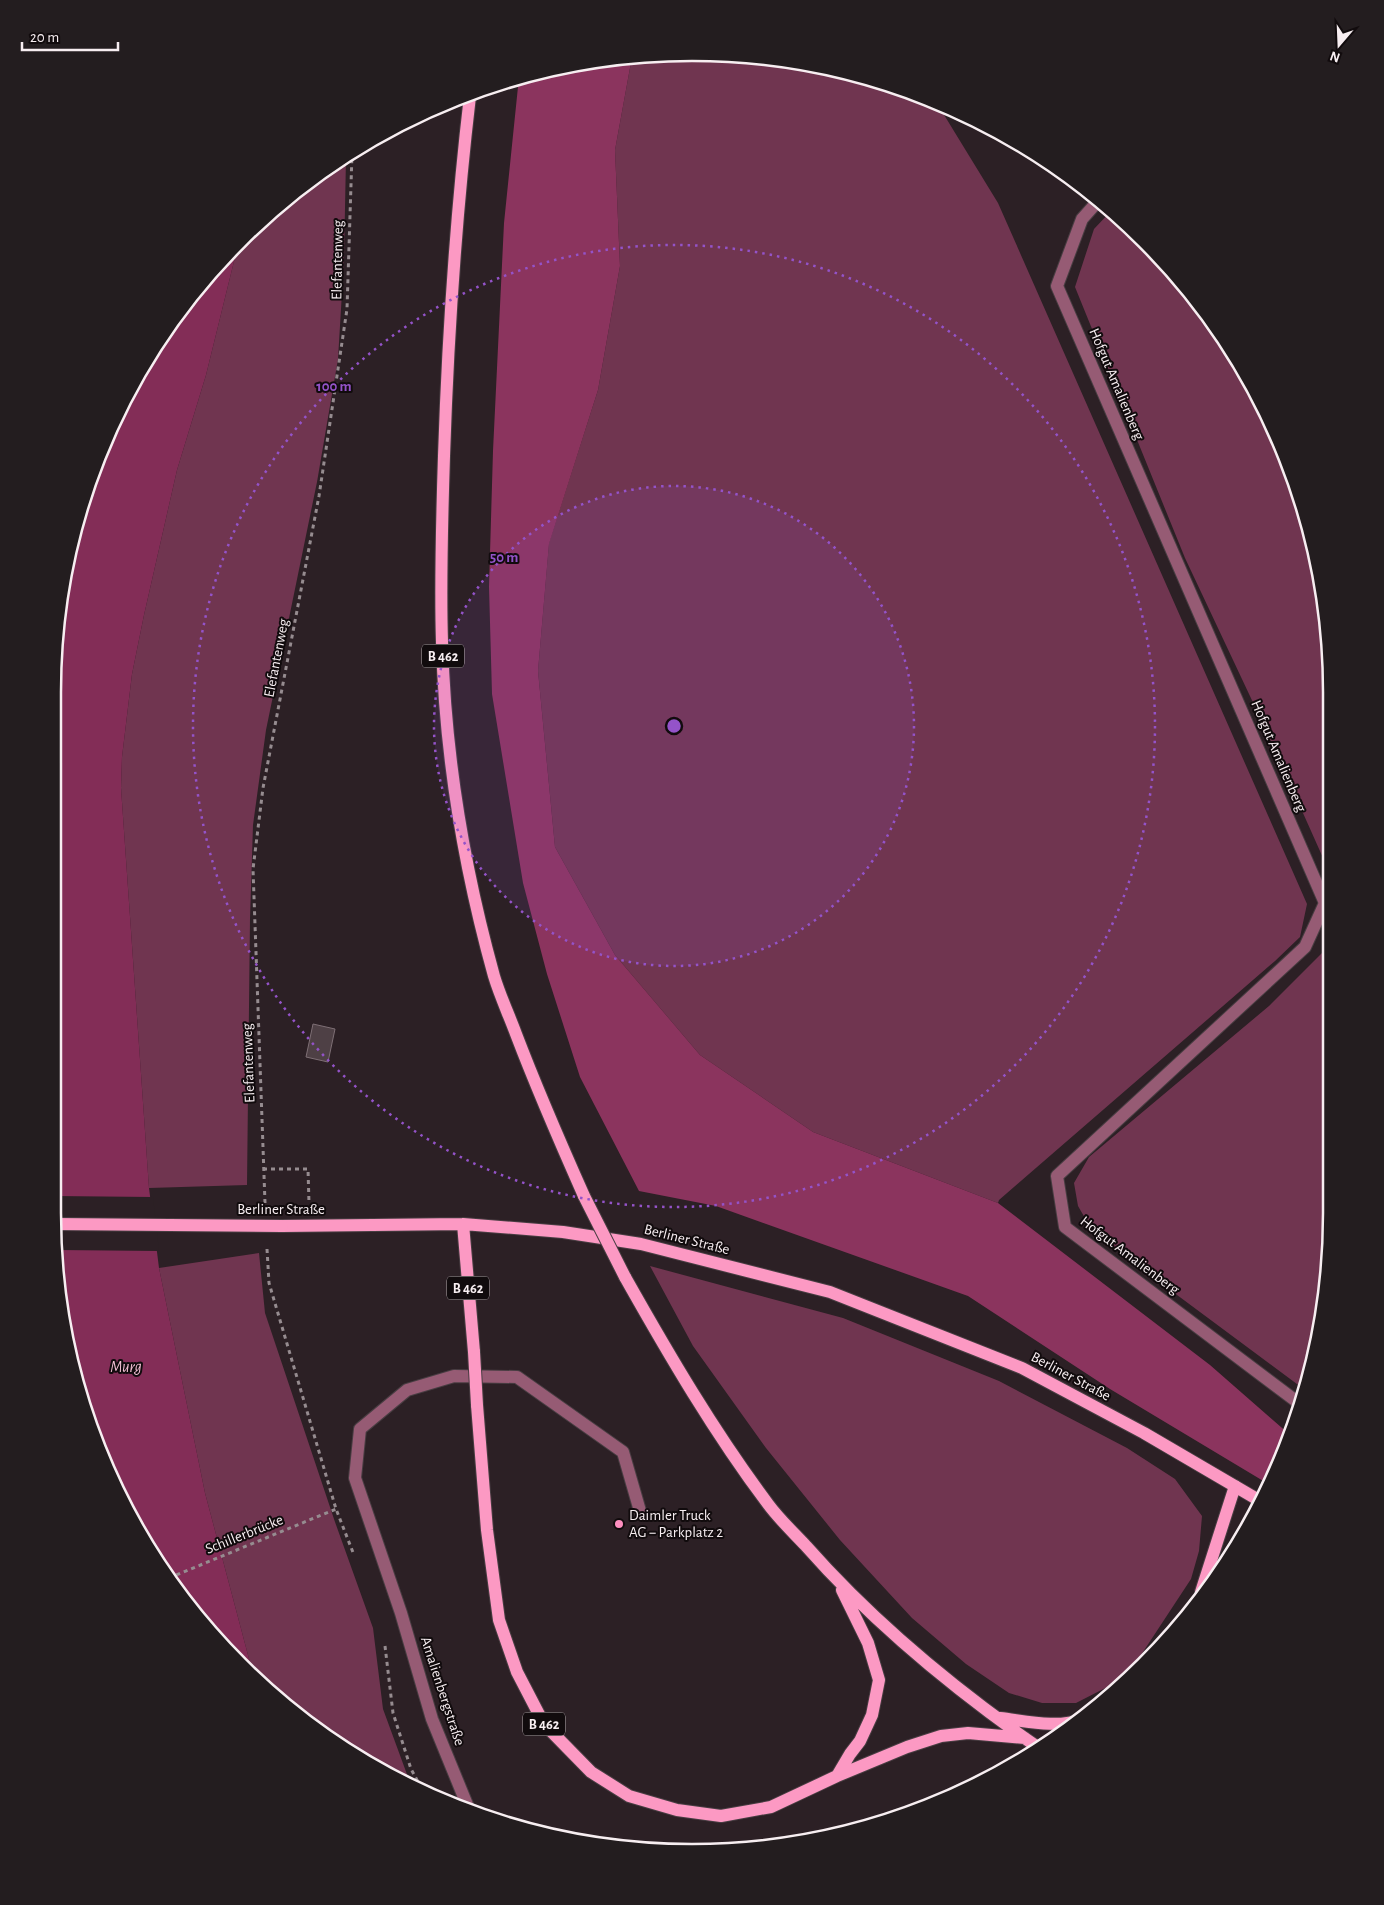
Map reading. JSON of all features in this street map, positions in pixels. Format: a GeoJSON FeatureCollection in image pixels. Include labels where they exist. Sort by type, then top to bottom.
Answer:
{"type":"FeatureCollection","features":[{"type":"Feature","properties":{"kind":"main road","name":"B 462"},"geometry":{"type":"LineString","coordinates":[[469,102],[459,190],[446,382],[441,566],[442,644],[447,721],[457,804],[470,875],[495,979],[536,1085],[584,1196],[625,1277],[704,1411],[769,1505],[838,1583],[892,1632],[945,1677],[1032,1743]]}},
{"type":"Feature","properties":{"kind":"main road","name":"Berliner Straße"},"geometry":{"type":"LineString","coordinates":[[62,1224],[282,1226],[463,1224],[562,1232],[641,1244],[830,1292],[1022,1368],[1144,1433],[1255,1498]]}},
{"type":"Feature","properties":{"kind":"main road","name":"B 462"},"geometry":{"type":"LineString","coordinates":[[463,1224],[487,1530],[499,1620],[517,1672],[544,1724],[591,1772],[629,1796],[677,1810],[721,1816],[771,1807],[792,1799],[837,1776],[907,1747],[941,1736],[968,1733],[1025,1738]]}},
{"type":"Feature","properties":{"kind":"main road"},"geometry":{"type":"LineString","coordinates":[[1206,1578],[1235,1486]]}},
{"type":"Feature","properties":{"kind":"main road","name":"B 462"},"geometry":{"type":"LineString","coordinates":[[837,1776],[860,1741],[872,1715],[878,1680],[868,1643],[838,1583]]}},
{"type":"Feature","properties":{"kind":"main road"},"geometry":{"type":"LineString","coordinates":[[997,1718],[1048,1724],[1063,1722]]}},
{"type":"Feature","properties":{"kind":"street","name":"Hofgut Amalienberg"},"geometry":{"type":"LineString","coordinates":[[1093,206],[1082,219],[1057,286],[1323,898]]}},
{"type":"Feature","properties":{"kind":"street","name":"Hofgut Amalienberg"},"geometry":{"type":"LineString","coordinates":[[1294,1399],[1065,1227],[1057,1176],[1305,947],[1323,907]]}},
{"type":"Feature","properties":{"kind":"street","name":"Amalienbergstraße"},"geometry":{"type":"LineString","coordinates":[[466,1801],[432,1720],[401,1613],[355,1478],[360,1429],[407,1390],[454,1376],[517,1377],[623,1452],[640,1511]]}},
{"type":"Feature","properties":{"kind":"path","name":"Elefantenweg"},"geometry":{"type":"LineString","coordinates":[[309,1225],[308,1169],[263,1169],[253,869],[262,788],[319,496],[347,309],[352,162]]}},
{"type":"Feature","properties":{"kind":"path","name":"Schillerbrücke"},"geometry":{"type":"LineString","coordinates":[[176,1575],[336,1509],[269,1283]]}},
{"type":"Feature","properties":{"kind":"path"},"geometry":{"type":"LineString","coordinates":[[384,1639],[393,1713],[411,1769],[418,1781]]}},
{"type":"Feature","properties":{"kind":"shaded area"},"geometry":{"type":"Polygon","coordinates":[[[692,61],[774,67],[815,73],[895,95],[943,114],[998,203],[1307,904],[1300,937],[1275,961],[999,1200],[998,1203],[813,1132],[700,1055],[615,955],[555,847],[538,671],[549,543],[598,390],[620,266],[615,150],[631,65],[692,61]]]}},
{"type":"Feature","properties":{"kind":"shaded area"},"geometry":{"type":"Polygon","coordinates":[[[631,65],[615,150],[620,266],[598,390],[549,544],[538,671],[555,847],[615,955],[700,1055],[813,1132],[998,1203],[1210,1365],[1284,1430],[1263,1481],[1110,1389],[968,1296],[716,1206],[639,1191],[580,1077],[547,974],[523,883],[492,694],[489,587],[493,451],[504,223],[518,86],[569,73],[631,65]]]}},
{"type":"Feature","properties":{"kind":"shaded area"},"geometry":{"type":"Polygon","coordinates":[[[346,166],[344,259],[338,359],[317,482],[266,730],[253,825],[247,1185],[149,1188],[121,788],[122,757],[132,674],[144,615],[177,470],[206,375],[235,258],[276,218],[308,192],[346,166]]]}},
{"type":"Feature","properties":{"kind":"shaded area"},"geometry":{"type":"Polygon","coordinates":[[[1106,216],[1138,246],[1192,308],[1238,377],[1258,413],[1289,489],[1311,569],[1321,651],[1323,692],[1323,858],[1265,728],[1185,558],[1075,287],[1094,229],[1106,216]]]}},
{"type":"Feature","properties":{"kind":"shaded area"},"geometry":{"type":"Polygon","coordinates":[[[1323,952],[1323,1213],[1321,1254],[1311,1336],[1298,1385],[1103,1240],[1089,1225],[1078,1206],[1074,1183],[1089,1157],[1269,1006],[1323,952]]]}},
{"type":"Feature","properties":{"kind":"shaded area"},"geometry":{"type":"Polygon","coordinates":[[[259,1253],[265,1313],[335,1522],[373,1628],[383,1709],[408,1776],[342,1737],[308,1713],[250,1663],[205,1493],[159,1268],[259,1253]]]}},
{"type":"Feature","properties":{"kind":"shaded area"},"geometry":{"type":"Polygon","coordinates":[[[650,1266],[843,1318],[999,1381],[1127,1448],[1175,1479],[1202,1516],[1199,1551],[1191,1579],[1141,1655],[1109,1686],[1076,1703],[1042,1703],[1009,1693],[966,1664],[912,1618],[840,1540],[766,1448],[693,1346],[650,1266]]]}},
{"type":"Feature","properties":{"kind":"water","name":"Murg"},"geometry":{"type":"Polygon","coordinates":[[[235,258],[206,375],[177,470],[144,615],[132,674],[122,757],[121,788],[149,1188],[159,1268],[205,1493],[250,1663],[218,1629],[168,1563],[126,1492],[109,1454],[95,1416],[73,1336],[63,1254],[61,1213],[61,692],[67,610],[73,569],[95,489],[126,413],[168,342],[192,308],[235,258]]]}},
{"type":"Feature","properties":{"kind":"pier"},"geometry":{"type":"Polygon","coordinates":[[[61,1196],[153,1197],[159,1251],[63,1250],[61,1196]]]}},
{"type":"Feature","properties":{"kind":"building"},"geometry":{"type":"Polygon","coordinates":[[[313,1024],[335,1029],[328,1062],[306,1057],[313,1024]]]}},
{"type":"Feature","properties":{"kind":"place","name":"Daimler Truck AG − Parkplatz 2"},"geometry":{"type":"Point","coordinates":[619,1524]}}]}
